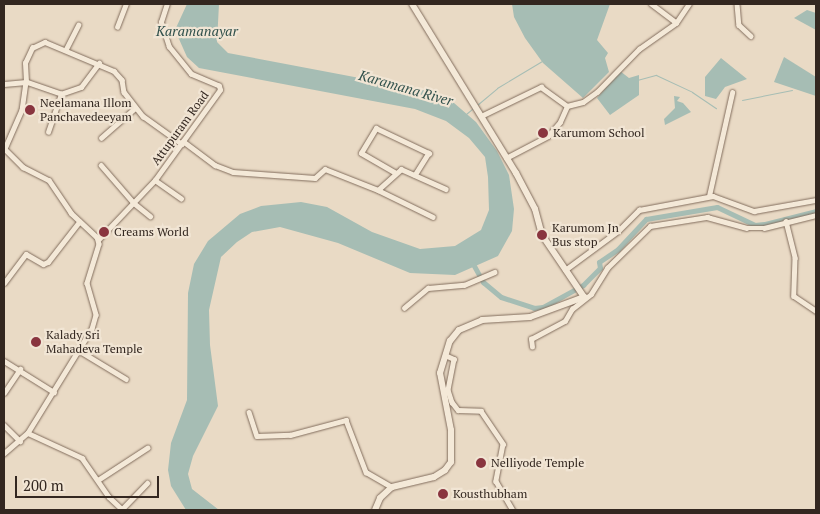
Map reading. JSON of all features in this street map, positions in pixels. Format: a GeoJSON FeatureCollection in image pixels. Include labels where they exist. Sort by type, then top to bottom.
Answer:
{"type":"FeatureCollection","features":[{"type":"Feature","properties":{"kind":"main road"},"geometry":{"type":"LineString","coordinates":[[375,510],[380,498],[392,487],[434,477],[445,470],[450,462],[451,430],[440,387],[444,355],[450,341],[464,327],[482,320],[530,317],[584,297],[542,235],[535,209],[481,116],[412,4]]}},
{"type":"Feature","properties":{"kind":"street"},"geometry":{"type":"LineString","coordinates":[[117,27],[126,4]]}},
{"type":"Feature","properties":{"kind":"street","name":"Attupuram Road"},"geometry":{"type":"LineString","coordinates":[[98,240],[155,180],[220,90],[219,86],[191,74],[169,47],[161,22],[167,4]]}},
{"type":"Feature","properties":{"kind":"street"},"geometry":{"type":"LineString","coordinates":[[651,4],[676,23]]}},
{"type":"Feature","properties":{"kind":"street"},"geometry":{"type":"LineString","coordinates":[[567,106],[583,102],[597,92],[623,63],[676,23],[689,4]]}},
{"type":"Feature","properties":{"kind":"street"},"geometry":{"type":"LineString","coordinates":[[737,4],[739,25],[751,36]]}},
{"type":"Feature","properties":{"kind":"street"},"geometry":{"type":"LineString","coordinates":[[66,49],[78,25]]}},
{"type":"Feature","properties":{"kind":"street"},"geometry":{"type":"LineString","coordinates":[[4,454],[28,433],[92,329],[96,315],[87,283],[98,240],[79,222],[49,180],[23,166],[4,149],[22,110],[26,82],[25,63],[32,48],[45,42],[99,62],[120,75],[124,92],[135,108],[215,165],[233,172],[315,178],[325,169],[378,190],[433,217]]}},
{"type":"Feature","properties":{"kind":"street"},"geometry":{"type":"LineString","coordinates":[[4,84],[26,82],[61,94],[81,87],[99,62]]}},
{"type":"Feature","properties":{"kind":"street"},"geometry":{"type":"LineString","coordinates":[[481,116],[541,87],[567,106]]}},
{"type":"Feature","properties":{"kind":"street"},"geometry":{"type":"LineString","coordinates":[[709,196],[732,93]]}},
{"type":"Feature","properties":{"kind":"street"},"geometry":{"type":"LineString","coordinates":[[48,132],[61,94]]}},
{"type":"Feature","properties":{"kind":"street"},"geometry":{"type":"LineString","coordinates":[[506,158],[548,136],[560,122],[567,106]]}},
{"type":"Feature","properties":{"kind":"street"},"geometry":{"type":"LineString","coordinates":[[101,138],[135,108]]}},
{"type":"Feature","properties":{"kind":"street"},"geometry":{"type":"LineString","coordinates":[[395,173],[361,153],[376,128],[430,151],[414,175]]}},
{"type":"Feature","properties":{"kind":"street"},"geometry":{"type":"LineString","coordinates":[[101,165],[134,203],[150,216]]}},
{"type":"Feature","properties":{"kind":"street"},"geometry":{"type":"LineString","coordinates":[[378,190],[401,169],[446,189]]}},
{"type":"Feature","properties":{"kind":"street"},"geometry":{"type":"LineString","coordinates":[[155,180],[181,198]]}},
{"type":"Feature","properties":{"kind":"street"},"geometry":{"type":"LineString","coordinates":[[565,270],[618,231],[639,210],[709,196],[754,211],[816,200]]}},
{"type":"Feature","properties":{"kind":"street"},"geometry":{"type":"LineString","coordinates":[[532,347],[531,340],[557,327],[584,297],[591,294],[607,268],[650,226],[707,216],[748,228],[764,228],[816,215]]}},
{"type":"Feature","properties":{"kind":"street"},"geometry":{"type":"LineString","coordinates":[[786,221],[795,258],[794,296],[816,311]]}},
{"type":"Feature","properties":{"kind":"street"},"geometry":{"type":"LineString","coordinates":[[4,283],[26,254],[42,263],[48,262],[79,222]]}},
{"type":"Feature","properties":{"kind":"street"},"geometry":{"type":"LineString","coordinates":[[404,308],[428,288],[471,283],[494,272]]}},
{"type":"Feature","properties":{"kind":"street"},"geometry":{"type":"LineString","coordinates":[[78,350],[126,379]]}},
{"type":"Feature","properties":{"kind":"street"},"geometry":{"type":"LineString","coordinates":[[444,355],[454,360],[448,390],[452,402],[458,410],[481,411],[504,444],[496,481],[513,510]]}},
{"type":"Feature","properties":{"kind":"street"},"geometry":{"type":"LineString","coordinates":[[4,360],[54,392]]}},
{"type":"Feature","properties":{"kind":"street"},"geometry":{"type":"LineString","coordinates":[[4,393],[20,369]]}},
{"type":"Feature","properties":{"kind":"street"},"geometry":{"type":"LineString","coordinates":[[249,412],[257,436],[290,435],[346,420],[366,472],[392,487]]}},
{"type":"Feature","properties":{"kind":"street"},"geometry":{"type":"LineString","coordinates":[[4,425],[20,441]]}},
{"type":"Feature","properties":{"kind":"street"},"geometry":{"type":"LineString","coordinates":[[28,433],[82,458],[109,498],[123,510],[146,483]]}},
{"type":"Feature","properties":{"kind":"street"},"geometry":{"type":"LineString","coordinates":[[98,480],[147,448]]}},
{"type":"Feature","properties":{"kind":"water","name":"Karamanayar"},"geometry":{"type":"Polygon","coordinates":[[[187,4],[219,4],[217,42],[228,53],[423,90],[454,103],[476,122],[497,151],[509,175],[514,209],[512,231],[498,256],[455,275],[410,273],[338,243],[280,227],[252,232],[237,242],[221,257],[209,310],[210,345],[218,406],[193,456],[188,474],[192,489],[219,510],[186,510],[171,486],[168,470],[171,443],[187,400],[188,293],[194,264],[208,241],[240,214],[261,206],[301,202],[327,207],[372,232],[420,249],[455,246],[481,230],[489,210],[488,177],[485,157],[469,138],[446,121],[415,109],[199,68],[187,57],[175,30],[187,4]]]}},
{"type":"Feature","properties":{"kind":"water"},"geometry":{"type":"Polygon","coordinates":[[[512,4],[610,4],[597,40],[608,53],[605,58],[609,72],[583,98],[543,63],[525,38],[514,17],[512,4]]]}},
{"type":"Feature","properties":{"kind":"water"},"geometry":{"type":"Polygon","coordinates":[[[807,10],[816,13],[816,30],[794,18],[807,10]]]}},
{"type":"Feature","properties":{"kind":"water"},"geometry":{"type":"Polygon","coordinates":[[[784,57],[816,77],[816,96],[774,82],[784,57]]]}},
{"type":"Feature","properties":{"kind":"water"},"geometry":{"type":"Polygon","coordinates":[[[721,58],[747,79],[725,87],[716,99],[705,96],[705,77],[721,58]]]}},
{"type":"Feature","properties":{"kind":"water"},"geometry":{"type":"Polygon","coordinates":[[[620,71],[629,78],[639,75],[639,95],[610,115],[597,98],[620,71]]]}},
{"type":"Feature","properties":{"kind":"water"},"geometry":{"type":"Polygon","coordinates":[[[674,96],[680,97],[677,101],[683,103],[691,112],[665,125],[664,119],[675,108],[674,96]]]}},
{"type":"Feature","properties":{"kind":"waterway"},"geometry":{"type":"LineString","coordinates":[[477,105],[497,88],[542,61]]}},
{"type":"Feature","properties":{"kind":"waterway"},"geometry":{"type":"LineString","coordinates":[[637,80],[656,75],[692,92],[716,108]]}},
{"type":"Feature","properties":{"kind":"waterway"},"geometry":{"type":"LineString","coordinates":[[742,100],[792,90]]}},
{"type":"Feature","properties":{"kind":"waterway"},"geometry":{"type":"LineString","coordinates":[[466,114],[472,109]]}},
{"type":"Feature","properties":{"kind":"waterway"},"geometry":{"type":"LineString","coordinates":[[473,264],[483,282],[501,297],[534,308],[543,307],[583,285],[600,268],[599,262],[618,249],[646,219],[717,207],[755,225],[816,211]]}},
{"type":"Feature","properties":{"kind":"place","name":"Neelamana Illom Panchavedeeyam"},"geometry":{"type":"Point","coordinates":[30,110]}},
{"type":"Feature","properties":{"kind":"place","name":"Karumom School"},"geometry":{"type":"Point","coordinates":[543,133]}},
{"type":"Feature","properties":{"kind":"place","name":"Creams World"},"geometry":{"type":"Point","coordinates":[104,232]}},
{"type":"Feature","properties":{"kind":"place","name":"Karumom Jn Bus stop"},"geometry":{"type":"Point","coordinates":[542,235]}},
{"type":"Feature","properties":{"kind":"place","name":"Kalady Sri Mahadeva Temple"},"geometry":{"type":"Point","coordinates":[36,342]}},
{"type":"Feature","properties":{"kind":"place","name":"Nelliyode Temple"},"geometry":{"type":"Point","coordinates":[481,463]}},
{"type":"Feature","properties":{"kind":"place","name":"Kousthubham"},"geometry":{"type":"Point","coordinates":[443,494]}},
{"type":"Feature","properties":{"kind":"water label","name":"Karamana River"},"geometry":{"type":"Point","coordinates":[406,88]}}]}
